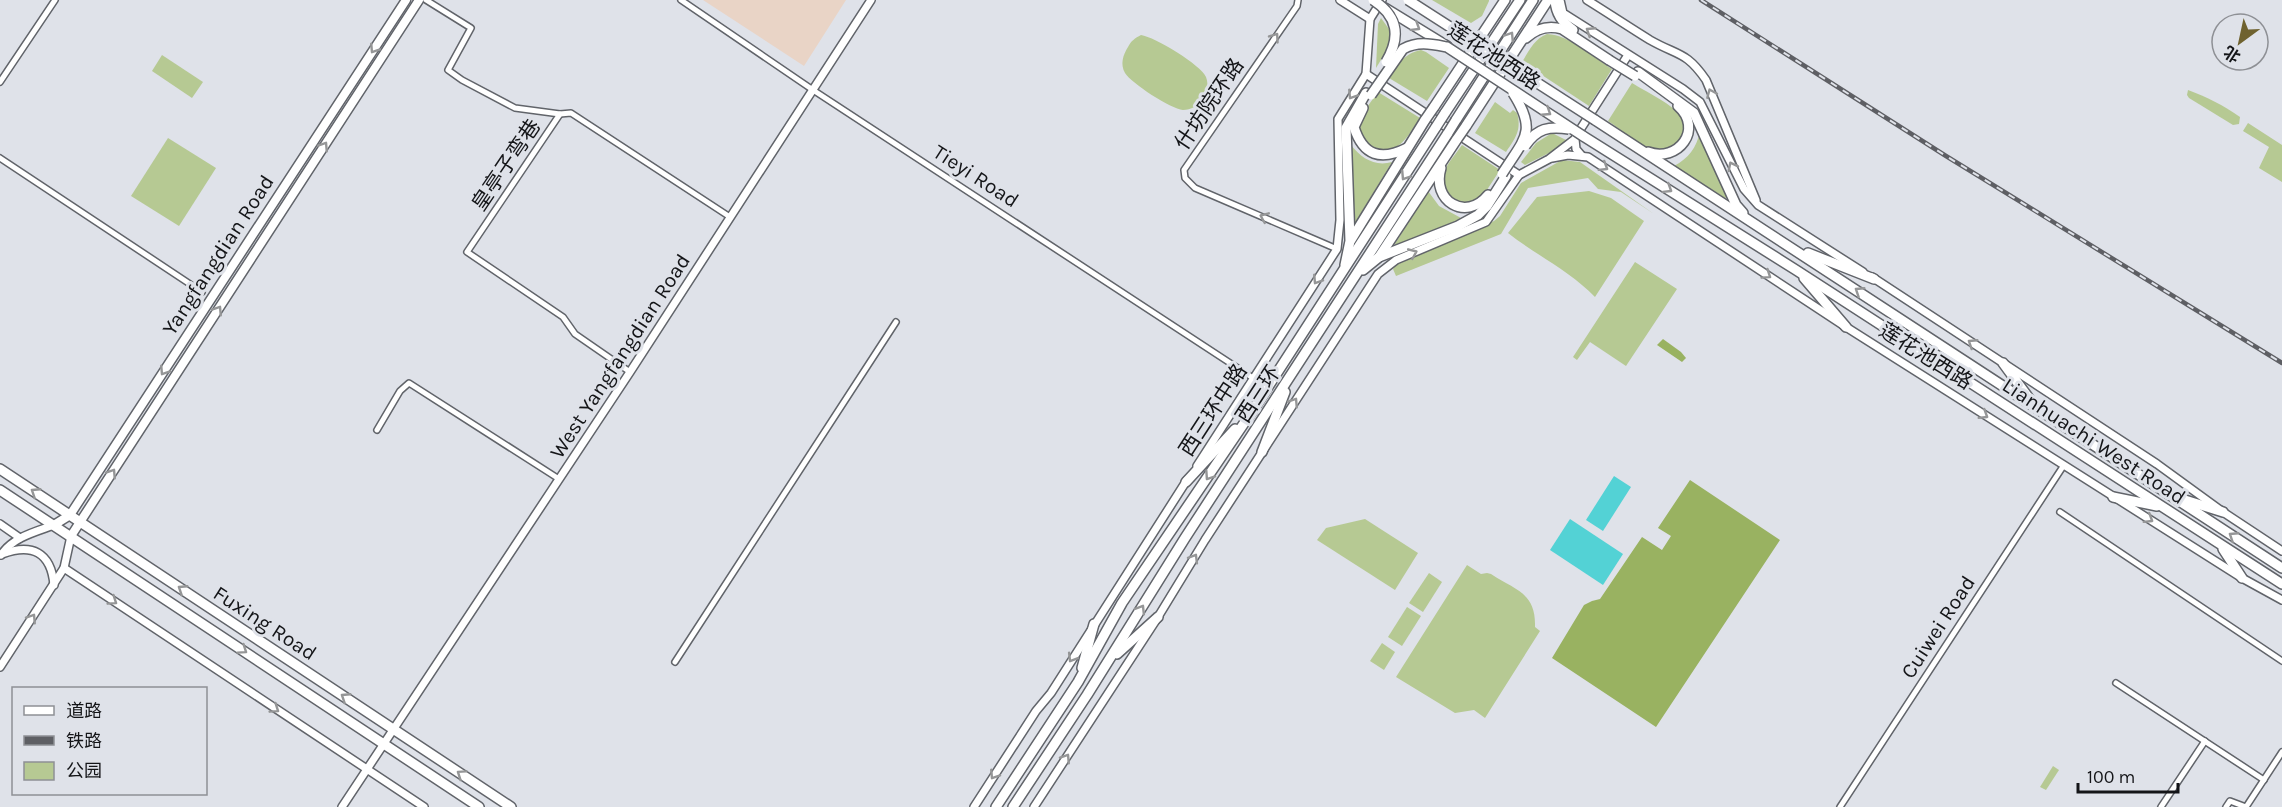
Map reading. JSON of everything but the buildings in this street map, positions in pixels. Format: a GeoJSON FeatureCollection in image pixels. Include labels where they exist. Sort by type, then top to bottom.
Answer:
{"type":"FeatureCollection","features":[{"type":"Feature","properties":{"kind":"highway","name":"莲花池西路"},"geometry":{"type":"LineString","coordinates":[[1374,0],[1447,46],[1577,134]]}},
{"type":"Feature","properties":{"kind":"highway","name":"Lianhuachi West Road"},"geometry":{"type":"LineString","coordinates":[[1408,0],[1792,247],[2282,568]]}},
{"type":"Feature","properties":{"kind":"highway"},"geometry":{"type":"LineString","coordinates":[[1493,18],[1495,0]]}},
{"type":"Feature","properties":{"kind":"highway"},"geometry":{"type":"LineString","coordinates":[[1350,242],[1425,120],[1505,0]]}},
{"type":"Feature","properties":{"kind":"highway"},"geometry":{"type":"LineString","coordinates":[[1186,482],[1253,410],[1520,0]]}},
{"type":"Feature","properties":{"kind":"highway","name":"西三环"},"geometry":{"type":"LineString","coordinates":[[1013,807],[1088,695],[1185,538],[1533,0]]}},
{"type":"Feature","properties":{"kind":"highway"},"geometry":{"type":"LineString","coordinates":[[1379,257],[1548,0]]}},
{"type":"Feature","properties":{"kind":"highway"},"geometry":{"type":"LineString","coordinates":[[1555,0],[1556,9],[1564,23],[1611,58]]}},
{"type":"Feature","properties":{"kind":"highway"},"geometry":{"type":"LineString","coordinates":[[1383,4],[1395,26],[1394,46],[1368,94],[1354,127],[1358,140],[1368,150],[1382,156],[1395,154],[1409,147]]}},
{"type":"Feature","properties":{"kind":"highway"},"geometry":{"type":"LineString","coordinates":[[1518,45],[1541,28],[1562,29],[1637,74],[1694,113],[1736,205],[1750,221]]}},
{"type":"Feature","properties":{"kind":"highway"},"geometry":{"type":"LineString","coordinates":[[1344,270],[1350,242],[1346,128],[1402,49],[1411,44],[1421,43],[1447,46]]}},
{"type":"Feature","properties":{"kind":"highway"},"geometry":{"type":"LineString","coordinates":[[1637,74],[1675,103],[1686,114],[1688,123],[1688,135],[1685,142],[1672,152],[1657,155],[1637,148]]}},
{"type":"Feature","properties":{"kind":"highway"},"geometry":{"type":"LineString","coordinates":[[1356,275],[1379,257],[1458,225],[1478,215],[1487,206],[1524,139],[1527,129],[1525,112],[1510,88]]}},
{"type":"Feature","properties":{"kind":"highway"},"geometry":{"type":"LineString","coordinates":[[1445,157],[1439,177],[1440,191],[1450,202],[1461,207],[1473,207],[1482,202],[1533,135],[1544,128],[1577,134]]}},
{"type":"Feature","properties":{"kind":"highway","name":"Lianhuachi West Road"},"geometry":{"type":"LineString","coordinates":[[1577,134],[1796,270],[2282,585]]}},
{"type":"Feature","properties":{"kind":"highway"},"geometry":{"type":"LineString","coordinates":[[1792,247],[1874,279]]}},
{"type":"Feature","properties":{"kind":"highway"},"geometry":{"type":"LineString","coordinates":[[1796,270],[1846,327]]}},
{"type":"Feature","properties":{"kind":"highway"},"geometry":{"type":"LineString","coordinates":[[2003,363],[2036,407]]}},
{"type":"Feature","properties":{"kind":"highway"},"geometry":{"type":"LineString","coordinates":[[1262,452],[1292,375]]}},
{"type":"Feature","properties":{"kind":"highway","name":"西三环"},"geometry":{"type":"LineString","coordinates":[[1077,684],[1122,603],[1253,410]]}},
{"type":"Feature","properties":{"kind":"highway","name":"Fuxing Road"},"geometry":{"type":"LineString","coordinates":[[0,469],[511,807]]}},
{"type":"Feature","properties":{"kind":"highway","name":"Fuxing Road"},"geometry":{"type":"LineString","coordinates":[[0,490],[478,807]]}},
{"type":"Feature","properties":{"kind":"highway"},"geometry":{"type":"LineString","coordinates":[[2173,496],[2223,512]]}},
{"type":"Feature","properties":{"kind":"highway"},"geometry":{"type":"LineString","coordinates":[[2113,497],[2164,508]]}},
{"type":"Feature","properties":{"kind":"highway"},"geometry":{"type":"LineString","coordinates":[[2220,544],[2242,578]]}},
{"type":"Feature","properties":{"kind":"highway"},"geometry":{"type":"LineString","coordinates":[[1109,661],[1158,617]]}},
{"type":"Feature","properties":{"kind":"highway"},"geometry":{"type":"LineString","coordinates":[[996,807],[1077,684],[1094,624]]}},
{"type":"Feature","properties":{"kind":"main road","name":"Yangfangdian Road"},"geometry":{"type":"LineString","coordinates":[[54,525],[70,515],[406,0]]}},
{"type":"Feature","properties":{"kind":"main road","name":"Yangfangdian Road"},"geometry":{"type":"LineString","coordinates":[[71,536],[419,0]]}},
{"type":"Feature","properties":{"kind":"street"},"geometry":{"type":"LineString","coordinates":[[0,82],[55,0]]}},
{"type":"Feature","properties":{"kind":"street","name":"皇亭子弯巷"},"geometry":{"type":"LineString","coordinates":[[426,0],[471,28],[448,70],[515,108],[560,114],[467,252],[563,316],[575,334],[630,372]]}},
{"type":"Feature","properties":{"kind":"street","name":"Tieyi Road"},"geometry":{"type":"LineString","coordinates":[[681,0],[813,90],[1253,378]]}},
{"type":"Feature","properties":{"kind":"street","name":"West Yangfangdian Road"},"geometry":{"type":"LineString","coordinates":[[342,807],[630,372],[871,0]]}},
{"type":"Feature","properties":{"kind":"street","name":"什坊院环路"},"geometry":{"type":"LineString","coordinates":[[1298,0],[1297,6],[1184,170],[1185,178],[1195,188],[1337,249]]}},
{"type":"Feature","properties":{"kind":"street"},"geometry":{"type":"LineString","coordinates":[[1340,0],[1370,20]]}},
{"type":"Feature","properties":{"kind":"street"},"geometry":{"type":"LineString","coordinates":[[1550,159],[1577,134],[1628,55],[1563,13],[1560,0]]}},
{"type":"Feature","properties":{"kind":"street"},"geometry":{"type":"LineString","coordinates":[[1587,0],[1653,41],[1677,51],[1694,64],[1706,80],[1758,205]]}},
{"type":"Feature","properties":{"kind":"street","name":"西三环中路"},"geometry":{"type":"LineString","coordinates":[[974,807],[1036,711],[1052,693],[1094,624],[1337,249],[1340,220],[1338,119],[1366,74],[1370,20],[1383,4]]}},
{"type":"Feature","properties":{"kind":"street","name":"莲花池西路"},"geometry":{"type":"LineString","coordinates":[[1628,55],[1700,102],[1744,189],[1758,205],[2157,464],[2223,512],[2282,550]]}},
{"type":"Feature","properties":{"kind":"street"},"geometry":{"type":"LineString","coordinates":[[1366,74],[1519,175]]}},
{"type":"Feature","properties":{"kind":"street"},"geometry":{"type":"LineString","coordinates":[[560,114],[571,113],[730,217]]}},
{"type":"Feature","properties":{"kind":"street"},"geometry":{"type":"LineString","coordinates":[[1577,134],[1576,149],[1582,156]]}},
{"type":"Feature","properties":{"kind":"street"},"geometry":{"type":"LineString","coordinates":[[1034,807],[1378,274],[1396,260],[1486,222],[1519,175],[1550,159],[1568,155],[1582,156]]}},
{"type":"Feature","properties":{"kind":"street","name":"莲花池西路"},"geometry":{"type":"LineString","coordinates":[[1582,156],[1588,157],[1622,178],[1846,327],[2113,497],[2242,578],[2282,600]]}},
{"type":"Feature","properties":{"kind":"street"},"geometry":{"type":"LineString","coordinates":[[0,158],[202,292]]}},
{"type":"Feature","properties":{"kind":"street"},"geometry":{"type":"LineString","coordinates":[[675,662],[896,321]]}},
{"type":"Feature","properties":{"kind":"street"},"geometry":{"type":"LineString","coordinates":[[376,430],[400,390],[409,383],[559,479]]}},
{"type":"Feature","properties":{"kind":"street","name":"Cuiwei Road"},"geometry":{"type":"LineString","coordinates":[[1840,807],[2064,465]]}},
{"type":"Feature","properties":{"kind":"street"},"geometry":{"type":"LineString","coordinates":[[2060,512],[2282,662]]}},
{"type":"Feature","properties":{"kind":"street"},"geometry":{"type":"LineString","coordinates":[[0,524],[20,538]]}},
{"type":"Feature","properties":{"kind":"street"},"geometry":{"type":"LineString","coordinates":[[1,555],[10,544],[20,538],[54,525]]}},
{"type":"Feature","properties":{"kind":"street"},"geometry":{"type":"LineString","coordinates":[[0,667],[64,568],[71,536]]}},
{"type":"Feature","properties":{"kind":"street"},"geometry":{"type":"LineString","coordinates":[[1,555],[16,549],[26,548],[36,551],[50,565],[54,585]]}},
{"type":"Feature","properties":{"kind":"street"},"geometry":{"type":"LineString","coordinates":[[64,568],[424,807]]}},
{"type":"Feature","properties":{"kind":"street"},"geometry":{"type":"LineString","coordinates":[[2116,683],[2264,780]]}},
{"type":"Feature","properties":{"kind":"street"},"geometry":{"type":"LineString","coordinates":[[2162,807],[2205,741]]}},
{"type":"Feature","properties":{"kind":"street"},"geometry":{"type":"LineString","coordinates":[[2226,807],[2230,801],[2246,807],[2282,752]]}},
{"type":"Feature","properties":{"kind":"shaded area"},"geometry":{"type":"Polygon","coordinates":[[[703,0],[846,0],[804,66],[703,0]]]}},
{"type":"Feature","properties":{"kind":"green space"},"geometry":{"type":"Polygon","coordinates":[[[1432,0],[1489,1],[1482,16],[1471,23],[1432,0]]]}},
{"type":"Feature","properties":{"kind":"green space"},"geometry":{"type":"Polygon","coordinates":[[[1381,18],[1393,40],[1376,68],[1378,24],[1381,18]]]}},
{"type":"Feature","properties":{"kind":"green space"},"geometry":{"type":"Polygon","coordinates":[[[1547,34],[1573,42],[1612,69],[1589,106],[1522,62],[1535,42],[1547,34]]]}},
{"type":"Feature","properties":{"kind":"green space"},"geometry":{"type":"Polygon","coordinates":[[[1141,35],[1177,52],[1196,66],[1206,77],[1207,89],[1204,97],[1196,106],[1183,110],[1177,109],[1143,89],[1125,73],[1122,63],[1125,53],[1132,41],[1141,35]]]}},
{"type":"Feature","properties":{"kind":"green space"},"geometry":{"type":"Polygon","coordinates":[[[1421,50],[1449,68],[1427,101],[1389,78],[1406,57],[1421,50]]]}},
{"type":"Feature","properties":{"kind":"green space"},"geometry":{"type":"Polygon","coordinates":[[[162,55],[203,82],[192,98],[152,71],[162,55]]]}},
{"type":"Feature","properties":{"kind":"green space"},"geometry":{"type":"Polygon","coordinates":[[[1632,83],[1664,101],[1679,114],[1683,122],[1682,136],[1673,147],[1666,151],[1659,152],[1646,148],[1608,121],[1632,83]]]}},
{"type":"Feature","properties":{"kind":"green space"},"geometry":{"type":"Polygon","coordinates":[[[2188,90],[2202,95],[2240,117],[2239,124],[2233,125],[2189,98],[2188,90]]]}},
{"type":"Feature","properties":{"kind":"green space"},"geometry":{"type":"Polygon","coordinates":[[[1378,92],[1420,118],[1405,140],[1393,149],[1378,149],[1368,145],[1360,130],[1361,117],[1378,92]]]}},
{"type":"Feature","properties":{"kind":"green space"},"geometry":{"type":"Polygon","coordinates":[[[1495,102],[1510,113],[1513,110],[1517,113],[1519,124],[1517,134],[1506,152],[1475,133],[1495,102]]]}},
{"type":"Feature","properties":{"kind":"green space"},"geometry":{"type":"Polygon","coordinates":[[[2248,123],[2282,145],[2282,182],[2259,168],[2269,147],[2243,131],[2248,123]]]}},
{"type":"Feature","properties":{"kind":"green space"},"geometry":{"type":"Polygon","coordinates":[[[1700,132],[1728,197],[1725,198],[1674,166],[1691,152],[1700,132]]]}},
{"type":"Feature","properties":{"kind":"green space"},"geometry":{"type":"Polygon","coordinates":[[[1552,133],[1568,141],[1561,147],[1525,165],[1521,162],[1536,143],[1552,133]]]}},
{"type":"Feature","properties":{"kind":"green space"},"geometry":{"type":"Polygon","coordinates":[[[168,138],[216,168],[179,226],[131,196],[168,138]]]}},
{"type":"Feature","properties":{"kind":"green space"},"geometry":{"type":"Polygon","coordinates":[[[1351,145],[1369,160],[1380,163],[1392,162],[1355,223],[1351,145]]]}},
{"type":"Feature","properties":{"kind":"green space"},"geometry":{"type":"Polygon","coordinates":[[[1462,145],[1500,170],[1481,199],[1472,203],[1450,197],[1446,194],[1444,185],[1446,167],[1462,145]]]}},
{"type":"Feature","properties":{"kind":"green space"},"geometry":{"type":"Polygon","coordinates":[[[1562,160],[1580,162],[1654,214],[1621,192],[1598,189],[1588,178],[1528,188],[1501,234],[1396,276],[1393,269],[1396,265],[1494,221],[1500,216],[1521,183],[1562,160]]]}},
{"type":"Feature","properties":{"kind":"green space"},"geometry":{"type":"Polygon","coordinates":[[[1428,191],[1439,206],[1461,218],[1460,220],[1393,247],[1428,191]]]}},
{"type":"Feature","properties":{"kind":"green space"},"geometry":{"type":"Polygon","coordinates":[[[1589,191],[1611,198],[1644,221],[1595,297],[1575,279],[1508,233],[1537,197],[1589,191]]]}},
{"type":"Feature","properties":{"kind":"green space"},"geometry":{"type":"Polygon","coordinates":[[[1635,262],[1677,289],[1626,366],[1590,342],[1577,360],[1573,357],[1635,262]]]}},
{"type":"Feature","properties":{"kind":"green space"},"geometry":{"type":"Polygon","coordinates":[[[1663,339],[1686,358],[1682,362],[1657,345],[1663,339]]]}},
{"type":"Feature","properties":{"kind":"green space"},"geometry":{"type":"Polygon","coordinates":[[[1690,480],[1780,540],[1656,727],[1552,658],[1584,605],[1600,599],[1642,537],[1662,550],[1671,536],[1658,528],[1690,480]]]}},
{"type":"Feature","properties":{"kind":"green space"},"geometry":{"type":"Polygon","coordinates":[[[1365,519],[1418,553],[1395,590],[1317,540],[1326,528],[1365,519]]]}},
{"type":"Feature","properties":{"kind":"green space"},"geometry":{"type":"Polygon","coordinates":[[[1467,565],[1481,574],[1491,574],[1523,594],[1532,607],[1535,627],[1540,631],[1485,718],[1474,710],[1455,713],[1396,677],[1467,565]]]}},
{"type":"Feature","properties":{"kind":"green space"},"geometry":{"type":"Polygon","coordinates":[[[1429,573],[1442,582],[1423,612],[1409,603],[1429,573]]]}},
{"type":"Feature","properties":{"kind":"green space"},"geometry":{"type":"Polygon","coordinates":[[[1407,607],[1421,616],[1402,646],[1388,637],[1407,607]]]}},
{"type":"Feature","properties":{"kind":"green space"},"geometry":{"type":"Polygon","coordinates":[[[1382,643],[1395,652],[1384,670],[1370,661],[1382,643]]]}},
{"type":"Feature","properties":{"kind":"green space"},"geometry":{"type":"Polygon","coordinates":[[[2053,766],[2059,770],[2046,790],[2040,787],[2053,766]]]}},
{"type":"Feature","properties":{"kind":"water"},"geometry":{"type":"Polygon","coordinates":[[[1614,476],[1631,487],[1603,531],[1586,520],[1614,476]]]}},
{"type":"Feature","properties":{"kind":"water"},"geometry":{"type":"Polygon","coordinates":[[[1570,519],[1623,554],[1603,585],[1550,550],[1570,519]]]}},
{"type":"Feature","properties":{"kind":"railway"},"geometry":{"type":"LineString","coordinates":[[1701,0],[1946,156],[2282,363]]}}]}
